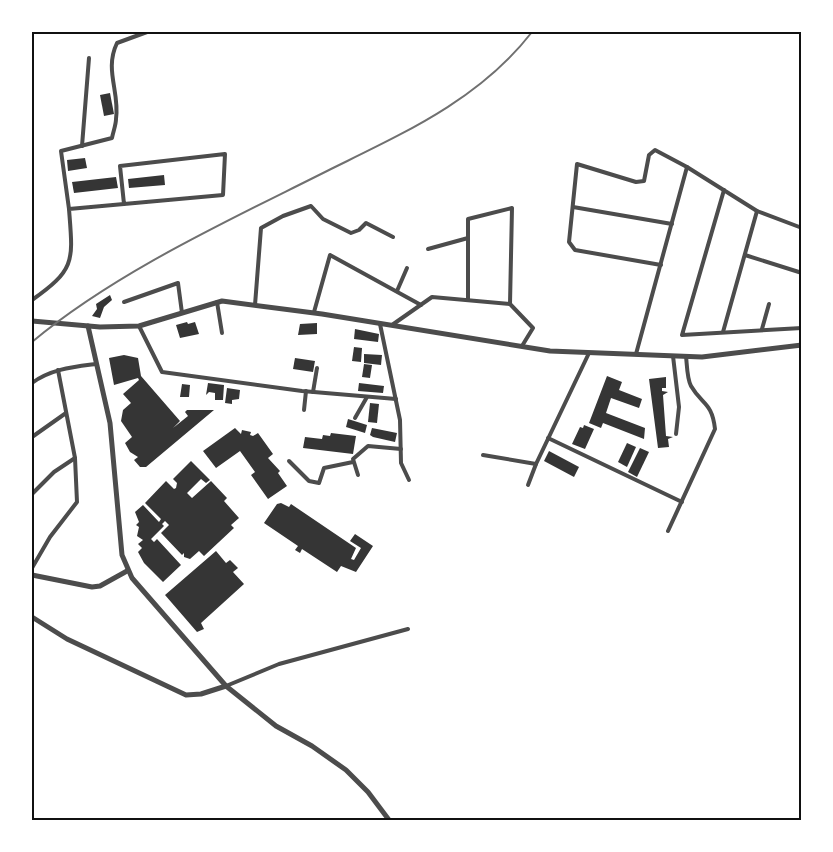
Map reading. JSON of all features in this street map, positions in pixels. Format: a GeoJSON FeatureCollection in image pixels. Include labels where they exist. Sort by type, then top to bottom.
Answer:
{"type":"FeatureCollection","features":[{"type":"Feature","properties":{"kind":"street"},"geometry":{"type":"LineString","coordinates":[[32,300],[56,282],[65,271],[72,254],[61,151],[111,138],[117,118],[110,73],[112,54],[117,43],[147,32]]}},
{"type":"Feature","properties":{"kind":"street"},"geometry":{"type":"LineString","coordinates":[[82,146],[89,58]]}},
{"type":"Feature","properties":{"kind":"street"},"geometry":{"type":"LineString","coordinates":[[661,265],[575,250],[569,242],[577,164],[636,182],[644,181],[649,155],[655,150],[687,167],[757,211],[801,228]]}},
{"type":"Feature","properties":{"kind":"street"},"geometry":{"type":"LineString","coordinates":[[69,209],[124,204],[223,195],[225,154],[120,166],[124,204]]}},
{"type":"Feature","properties":{"kind":"street"},"geometry":{"type":"LineString","coordinates":[[636,354],[687,167]]}},
{"type":"Feature","properties":{"kind":"street"},"geometry":{"type":"LineString","coordinates":[[724,190],[682,335],[801,328]]}},
{"type":"Feature","properties":{"kind":"street"},"geometry":{"type":"LineString","coordinates":[[255,305],[261,228],[283,216],[311,207],[323,219],[351,232],[359,230],[366,223],[393,237]]}},
{"type":"Feature","properties":{"kind":"street"},"geometry":{"type":"LineString","coordinates":[[573,207],[672,224]]}},
{"type":"Feature","properties":{"kind":"street"},"geometry":{"type":"LineString","coordinates":[[468,299],[468,219],[512,208],[510,304]]}},
{"type":"Feature","properties":{"kind":"street"},"geometry":{"type":"LineString","coordinates":[[723,332],[757,211]]}},
{"type":"Feature","properties":{"kind":"street"},"geometry":{"type":"LineString","coordinates":[[428,249],[468,238]]}},
{"type":"Feature","properties":{"kind":"street"},"geometry":{"type":"LineString","coordinates":[[314,312],[330,255],[421,304]]}},
{"type":"Feature","properties":{"kind":"street"},"geometry":{"type":"LineString","coordinates":[[745,255],[801,273]]}},
{"type":"Feature","properties":{"kind":"street"},"geometry":{"type":"LineString","coordinates":[[396,291],[407,268]]}},
{"type":"Feature","properties":{"kind":"street"},"geometry":{"type":"LineString","coordinates":[[123,302],[178,283],[182,314]]}},
{"type":"Feature","properties":{"kind":"street"},"geometry":{"type":"LineString","coordinates":[[392,325],[432,297],[510,304],[533,328],[522,347]]}},
{"type":"Feature","properties":{"kind":"street"},"geometry":{"type":"LineString","coordinates":[[217,302],[222,333]]}},
{"type":"Feature","properties":{"kind":"street"},"geometry":{"type":"LineString","coordinates":[[32,321],[88,326],[139,326],[217,302],[314,312],[522,347],[589,352],[702,357],[801,345]]}},
{"type":"Feature","properties":{"kind":"street"},"geometry":{"type":"LineString","coordinates":[[762,329],[769,304]]}},
{"type":"Feature","properties":{"kind":"street"},"geometry":{"type":"LineString","coordinates":[[380,323],[396,399],[401,463],[409,480]]}},
{"type":"Feature","properties":{"kind":"street"},"geometry":{"type":"LineString","coordinates":[[88,326],[110,423],[122,555],[127,571],[226,686],[276,726],[312,746],[346,770],[368,792],[389,820]]}},
{"type":"Feature","properties":{"kind":"street"},"geometry":{"type":"LineString","coordinates":[[139,326],[162,372],[313,392],[396,399]]}},
{"type":"Feature","properties":{"kind":"street"},"geometry":{"type":"LineString","coordinates":[[528,485],[589,352]]}},
{"type":"Feature","properties":{"kind":"street"},"geometry":{"type":"LineString","coordinates":[[673,356],[679,407],[676,434]]}},
{"type":"Feature","properties":{"kind":"street"},"geometry":{"type":"LineString","coordinates":[[668,531],[715,429],[713,416],[706,402],[690,385],[686,356]]}},
{"type":"Feature","properties":{"kind":"street"},"geometry":{"type":"LineString","coordinates":[[32,384],[43,375],[58,370],[97,363]]}},
{"type":"Feature","properties":{"kind":"street"},"geometry":{"type":"LineString","coordinates":[[313,392],[317,368]]}},
{"type":"Feature","properties":{"kind":"street"},"geometry":{"type":"LineString","coordinates":[[32,568],[33,562],[50,537],[77,502],[75,458],[58,370]]}},
{"type":"Feature","properties":{"kind":"street"},"geometry":{"type":"LineString","coordinates":[[304,411],[306,391]]}},
{"type":"Feature","properties":{"kind":"street"},"geometry":{"type":"LineString","coordinates":[[355,418],[367,397]]}},
{"type":"Feature","properties":{"kind":"street"},"geometry":{"type":"LineString","coordinates":[[32,437],[66,413]]}},
{"type":"Feature","properties":{"kind":"street"},"geometry":{"type":"LineString","coordinates":[[548,438],[682,502]]}},
{"type":"Feature","properties":{"kind":"street"},"geometry":{"type":"LineString","coordinates":[[358,475],[353,462],[357,454],[373,444],[401,449]]}},
{"type":"Feature","properties":{"kind":"street"},"geometry":{"type":"LineString","coordinates":[[483,455],[536,464]]}},
{"type":"Feature","properties":{"kind":"street"},"geometry":{"type":"LineString","coordinates":[[32,495],[54,472],[75,458]]}},
{"type":"Feature","properties":{"kind":"street"},"geometry":{"type":"LineString","coordinates":[[289,461],[309,481],[319,483],[324,468],[353,462]]}},
{"type":"Feature","properties":{"kind":"street"},"geometry":{"type":"LineString","coordinates":[[32,575],[61,583],[92,587],[100,586],[127,571]]}},
{"type":"Feature","properties":{"kind":"street"},"geometry":{"type":"LineString","coordinates":[[32,617],[67,639],[186,695],[201,694],[279,664],[408,629]]}},
{"type":"Feature","properties":{"kind":"building"},"geometry":{"type":"Polygon","coordinates":[[[110,93],[114,114],[104,116],[100,95],[110,93]]]}},
{"type":"Feature","properties":{"kind":"building"},"geometry":{"type":"Polygon","coordinates":[[[85,158],[87,168],[68,171],[67,160],[85,158]]]}},
{"type":"Feature","properties":{"kind":"building"},"geometry":{"type":"Polygon","coordinates":[[[164,175],[165,185],[129,188],[128,179],[164,175]]]}},
{"type":"Feature","properties":{"kind":"building"},"geometry":{"type":"Polygon","coordinates":[[[116,177],[118,188],[74,193],[72,182],[116,177]]]}},
{"type":"Feature","properties":{"kind":"building"},"geometry":{"type":"Polygon","coordinates":[[[110,295],[112,300],[104,307],[100,318],[92,316],[97,309],[96,304],[110,295]]]}},
{"type":"Feature","properties":{"kind":"building"},"geometry":{"type":"Polygon","coordinates":[[[187,322],[188,324],[195,322],[199,334],[180,338],[176,325],[187,322]]]}},
{"type":"Feature","properties":{"kind":"building"},"geometry":{"type":"Polygon","coordinates":[[[317,323],[317,334],[298,335],[300,324],[317,323]]]}},
{"type":"Feature","properties":{"kind":"building"},"geometry":{"type":"Polygon","coordinates":[[[355,329],[379,334],[378,342],[354,339],[355,329]]]}},
{"type":"Feature","properties":{"kind":"building"},"geometry":{"type":"Polygon","coordinates":[[[354,347],[362,348],[361,362],[352,361],[354,347]]]}},
{"type":"Feature","properties":{"kind":"building"},"geometry":{"type":"Polygon","coordinates":[[[364,354],[382,355],[381,365],[364,363],[364,354]]]}},
{"type":"Feature","properties":{"kind":"building"},"geometry":{"type":"Polygon","coordinates":[[[124,355],[138,358],[141,376],[180,421],[173,428],[188,416],[185,412],[187,410],[214,410],[146,467],[140,467],[134,460],[138,457],[130,452],[125,443],[132,437],[121,421],[123,410],[131,403],[123,394],[139,380],[138,378],[114,385],[109,358],[124,355]]]}},
{"type":"Feature","properties":{"kind":"building"},"geometry":{"type":"Polygon","coordinates":[[[295,358],[315,361],[313,372],[293,369],[295,358]]]}},
{"type":"Feature","properties":{"kind":"building"},"geometry":{"type":"Polygon","coordinates":[[[364,364],[372,365],[370,378],[362,377],[364,364]]]}},
{"type":"Feature","properties":{"kind":"building"},"geometry":{"type":"Polygon","coordinates":[[[607,376],[622,382],[619,390],[642,399],[639,408],[611,398],[606,413],[645,428],[644,439],[603,423],[601,428],[589,423],[607,376]]]}},
{"type":"Feature","properties":{"kind":"building"},"geometry":{"type":"Polygon","coordinates":[[[666,377],[666,388],[662,388],[662,391],[668,392],[663,395],[666,436],[673,437],[668,439],[669,447],[658,448],[649,379],[666,377]]]}},
{"type":"Feature","properties":{"kind":"building"},"geometry":{"type":"Polygon","coordinates":[[[208,383],[224,385],[223,400],[215,400],[215,393],[209,392],[206,395],[208,383]]]}},
{"type":"Feature","properties":{"kind":"building"},"geometry":{"type":"Polygon","coordinates":[[[359,383],[384,386],[383,393],[358,391],[359,383]]]}},
{"type":"Feature","properties":{"kind":"building"},"geometry":{"type":"Polygon","coordinates":[[[182,384],[190,385],[189,397],[180,397],[182,384]]]}},
{"type":"Feature","properties":{"kind":"building"},"geometry":{"type":"Polygon","coordinates":[[[227,388],[240,390],[239,399],[232,400],[232,404],[225,403],[227,388]]]}},
{"type":"Feature","properties":{"kind":"building"},"geometry":{"type":"Polygon","coordinates":[[[370,403],[379,404],[377,423],[368,422],[370,403]]]}},
{"type":"Feature","properties":{"kind":"building"},"geometry":{"type":"Polygon","coordinates":[[[348,419],[367,425],[365,433],[346,427],[348,419]]]}},
{"type":"Feature","properties":{"kind":"building"},"geometry":{"type":"Polygon","coordinates":[[[584,425],[594,429],[585,449],[572,444],[580,427],[583,428],[584,425]]]}},
{"type":"Feature","properties":{"kind":"building"},"geometry":{"type":"Polygon","coordinates":[[[235,428],[241,434],[242,430],[251,432],[250,435],[253,436],[258,433],[273,454],[268,458],[280,471],[278,473],[287,486],[268,499],[251,475],[255,472],[240,451],[216,468],[203,451],[235,428]]]}},
{"type":"Feature","properties":{"kind":"building"},"geometry":{"type":"Polygon","coordinates":[[[372,428],[397,433],[395,442],[373,437],[370,435],[372,428]]]}},
{"type":"Feature","properties":{"kind":"building"},"geometry":{"type":"Polygon","coordinates":[[[331,433],[356,436],[353,454],[303,448],[305,437],[322,439],[323,435],[330,436],[331,433]]]}},
{"type":"Feature","properties":{"kind":"building"},"geometry":{"type":"Polygon","coordinates":[[[627,443],[636,447],[627,467],[618,462],[627,443]]]}},
{"type":"Feature","properties":{"kind":"building"},"geometry":{"type":"Polygon","coordinates":[[[640,448],[649,452],[637,477],[628,472],[640,448]]]}},
{"type":"Feature","properties":{"kind":"building"},"geometry":{"type":"Polygon","coordinates":[[[549,451],[579,467],[574,477],[544,461],[549,451]]]}},
{"type":"Feature","properties":{"kind":"building"},"geometry":{"type":"Polygon","coordinates":[[[191,461],[210,480],[206,483],[201,479],[187,493],[192,498],[211,481],[227,498],[224,501],[239,518],[231,525],[234,528],[204,556],[199,551],[190,559],[184,557],[184,553],[182,555],[161,533],[169,525],[165,521],[162,524],[164,526],[151,539],[154,542],[157,539],[181,565],[163,582],[144,563],[138,552],[142,548],[138,544],[143,540],[137,536],[139,527],[136,525],[139,522],[135,512],[143,505],[159,522],[161,519],[145,503],[166,481],[174,489],[176,488],[177,483],[173,479],[191,461]]]}},
{"type":"Feature","properties":{"kind":"building"},"geometry":{"type":"Polygon","coordinates":[[[281,503],[289,507],[291,504],[356,548],[351,559],[354,560],[361,548],[350,541],[355,534],[373,546],[356,572],[341,566],[337,572],[302,549],[300,553],[295,550],[298,546],[264,523],[277,504],[281,503]]]}},
{"type":"Feature","properties":{"kind":"building"},"geometry":{"type":"Polygon","coordinates":[[[216,551],[226,563],[230,560],[238,568],[233,572],[244,584],[201,623],[204,629],[197,632],[165,595],[216,551]]]}},
{"type":"Feature","properties":{"kind":"railway"},"geometry":{"type":"LineString","coordinates":[[32,342],[65,316],[138,269],[440,112],[489,76],[512,56],[532,32]]}}]}
